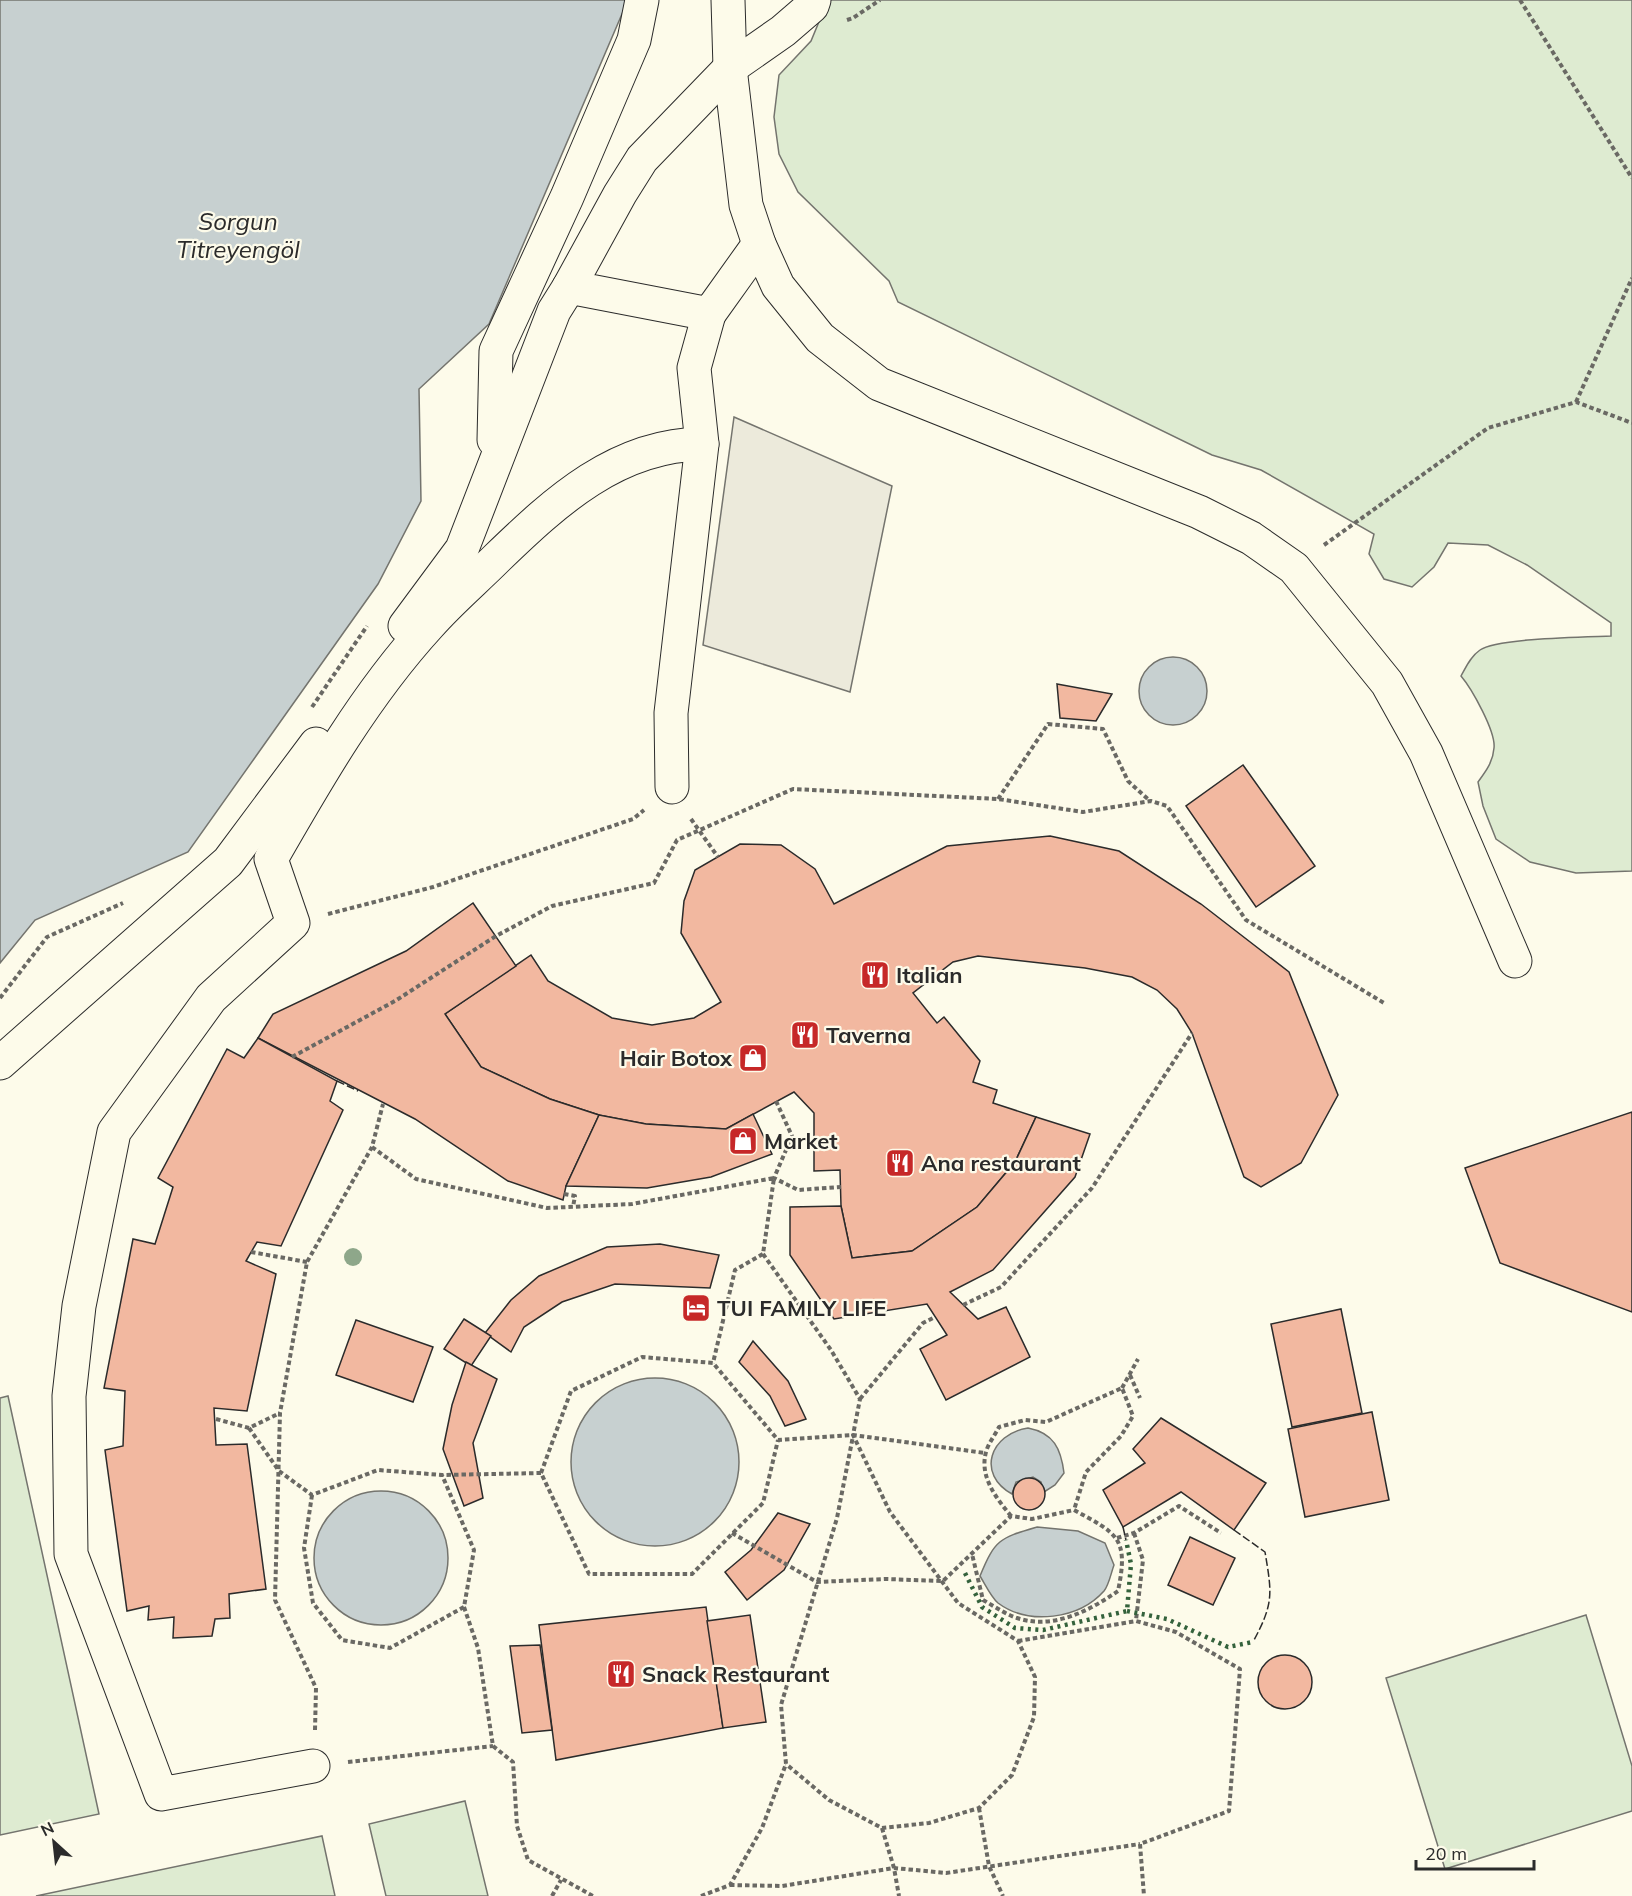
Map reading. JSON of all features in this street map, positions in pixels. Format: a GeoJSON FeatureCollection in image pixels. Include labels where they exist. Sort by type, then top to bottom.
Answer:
{"type":"FeatureCollection","features":[{"type":"Feature","properties":{"kind":"street"},"geometry":{"type":"LineString","coordinates":[[493,469],[497,389],[496,351],[567,197],[629,50],[642,0]]}},
{"type":"Feature","properties":{"kind":"street"},"geometry":{"type":"LineString","coordinates":[[728,0],[730,68],[746,205],[759,244],[778,286],[820,338],[879,384],[1199,512],[1251,538],[1294,568],[1387,683],[1426,753],[1515,961]]}},
{"type":"Feature","properties":{"kind":"street"},"geometry":{"type":"LineString","coordinates":[[0,1063],[228,862],[462,549],[554,311],[642,159],[730,68],[783,31],[812,6],[814,0]]}},
{"type":"Feature","properties":{"kind":"street"},"geometry":{"type":"LineString","coordinates":[[672,786],[671,713],[702,444],[694,368],[709,314],[759,244]]}},
{"type":"Feature","properties":{"kind":"street"},"geometry":{"type":"LineString","coordinates":[[569,287],[709,314]]}},
{"type":"Feature","properties":{"kind":"street"},"geometry":{"type":"LineString","coordinates":[[313,1766],[161,1794],[71,1554],[69,1396],[79,1306],[114,1132],[211,998],[293,923],[271,859],[330,758],[381,682],[430,624],[548,509],[611,467],[621,461],[676,444],[702,444]]}},
{"type":"Feature","properties":{"kind":"path"},"geometry":{"type":"LineString","coordinates":[[1520,0],[1632,178]]}},
{"type":"Feature","properties":{"kind":"path"},"geometry":{"type":"LineString","coordinates":[[1576,402],[1632,278]]}},
{"type":"Feature","properties":{"kind":"path"},"geometry":{"type":"LineString","coordinates":[[1294,568],[1356,520],[1488,428],[1576,402],[1632,423]]}},
{"type":"Feature","properties":{"kind":"path"},"geometry":{"type":"LineString","coordinates":[[308,712],[369,624]]}},
{"type":"Feature","properties":{"kind":"path"},"geometry":{"type":"LineString","coordinates":[[998,799],[1048,724],[1103,729],[1128,781],[1151,801],[1167,806],[1246,921],[1384,1003]]}},
{"type":"Feature","properties":{"kind":"path"},"geometry":{"type":"LineString","coordinates":[[293,923],[433,887],[633,819],[672,786],[697,830],[718,857]]}},
{"type":"Feature","properties":{"kind":"path"},"geometry":{"type":"LineString","coordinates":[[292,1057],[395,1001],[496,936],[552,906],[654,883],[677,840],[793,789],[998,799],[1083,812],[1151,801]]}},
{"type":"Feature","properties":{"kind":"path"},"geometry":{"type":"LineString","coordinates":[[0,998],[47,937],[129,900]]}},
{"type":"Feature","properties":{"kind":"path"},"geometry":{"type":"LineString","coordinates":[[963,1305],[1001,1287],[1092,1188],[1192,1034]]}},
{"type":"Feature","properties":{"kind":"path"},"geometry":{"type":"LineString","coordinates":[[776,1101],[792,1136],[774,1178],[763,1254],[831,1350],[860,1399]]}},
{"type":"Feature","properties":{"kind":"path"},"geometry":{"type":"LineString","coordinates":[[383,1104],[372,1147],[307,1262],[280,1413],[275,1600],[316,1688],[313,1766],[493,1746]]}},
{"type":"Feature","properties":{"kind":"path"},"geometry":{"type":"LineString","coordinates":[[372,1147],[416,1179],[547,1208],[632,1204],[774,1178],[798,1190],[841,1187]]}},
{"type":"Feature","properties":{"kind":"path"},"geometry":{"type":"LineString","coordinates":[[564,1194],[575,1196],[573,1207]]}},
{"type":"Feature","properties":{"kind":"path"},"geometry":{"type":"LineString","coordinates":[[251,1252],[307,1262]]}},
{"type":"Feature","properties":{"kind":"path"},"geometry":{"type":"LineString","coordinates":[[713,1363],[735,1270],[763,1254]]}},
{"type":"Feature","properties":{"kind":"path"},"geometry":{"type":"LineString","coordinates":[[730,1884],[762,1828],[786,1764],[781,1705],[837,1518],[860,1399],[923,1323],[935,1317]]}},
{"type":"Feature","properties":{"kind":"path"},"geometry":{"type":"LineString","coordinates":[[642,1357],[713,1363],[778,1440],[763,1503],[692,1574],[589,1574],[541,1473],[571,1391],[642,1357]]}},
{"type":"Feature","properties":{"kind":"path"},"geometry":{"type":"LineString","coordinates":[[972,1554],[983,1600],[1016,1618],[1044,1623],[1092,1609],[1118,1591],[1124,1563],[1117,1538],[1109,1529],[1074,1510],[1032,1519],[1011,1516],[991,1492],[985,1453],[999,1427],[1025,1419],[1046,1422],[1122,1388],[1138,1359]]}},
{"type":"Feature","properties":{"kind":"path"},"geometry":{"type":"LineString","coordinates":[[1130,1374],[1140,1398]]}},
{"type":"Feature","properties":{"kind":"path"},"geometry":{"type":"LineString","coordinates":[[1074,1510],[1086,1472],[1121,1436],[1133,1416],[1122,1388]]}},
{"type":"Feature","properties":{"kind":"path"},"geometry":{"type":"LineString","coordinates":[[249,1428],[280,1413]]}},
{"type":"Feature","properties":{"kind":"path"},"geometry":{"type":"LineString","coordinates":[[216,1419],[249,1428],[279,1471],[312,1495]]}},
{"type":"Feature","properties":{"kind":"path"},"geometry":{"type":"LineString","coordinates":[[778,1440],[853,1436],[985,1453]]}},
{"type":"Feature","properties":{"kind":"path"},"geometry":{"type":"LineString","coordinates":[[786,1764],[829,1800],[882,1828],[929,1823],[979,1808],[1012,1775],[1034,1717],[1035,1677],[1018,1641],[958,1603],[890,1512],[853,1436]]}},
{"type":"Feature","properties":{"kind":"path"},"geometry":{"type":"LineString","coordinates":[[312,1495],[378,1470],[442,1475],[541,1473]]}},
{"type":"Feature","properties":{"kind":"path"},"geometry":{"type":"LineString","coordinates":[[442,1475],[474,1550],[464,1607],[478,1648],[493,1746],[513,1762],[517,1826],[528,1860],[593,1896]]}},
{"type":"Feature","properties":{"kind":"path"},"geometry":{"type":"LineString","coordinates":[[312,1495],[304,1548],[313,1603],[342,1640],[390,1648],[464,1607]]}},
{"type":"Feature","properties":{"kind":"path"},"geometry":{"type":"LineString","coordinates":[[1117,1538],[1134,1533],[1179,1506],[1221,1533]]}},
{"type":"Feature","properties":{"kind":"path"},"geometry":{"type":"LineString","coordinates":[[732,1533],[817,1582],[885,1579],[943,1581],[1011,1516]]}},
{"type":"Feature","properties":{"kind":"path"},"geometry":{"type":"LineString","coordinates":[[1134,1533],[1143,1560],[1136,1621]]}},
{"type":"Feature","properties":{"kind":"path"},"geometry":{"type":"LineString","coordinates":[[701,1896],[730,1884],[782,1886],[894,1869],[946,1873],[1141,1844],[1229,1811],[1240,1669],[1176,1632],[1136,1621],[1018,1641]]}},
{"type":"Feature","properties":{"kind":"path"},"geometry":{"type":"LineString","coordinates":[[979,1808],[989,1866],[1004,1896]]}},
{"type":"Feature","properties":{"kind":"path"},"geometry":{"type":"LineString","coordinates":[[882,1828],[899,1896]]}},
{"type":"Feature","properties":{"kind":"path"},"geometry":{"type":"LineString","coordinates":[[1141,1844],[1144,1896]]}},
{"type":"Feature","properties":{"kind":"path"},"geometry":{"type":"LineString","coordinates":[[552,1896],[561,1880]]}},
{"type":"Feature","properties":{"kind":"green space"},"geometry":{"type":"Polygon","coordinates":[[[828,0],[1632,0],[1632,871],[1576,873],[1530,862],[1496,839],[1483,806],[1478,782],[1491,762],[1494,741],[1482,711],[1461,676],[1474,655],[1489,646],[1542,639],[1611,636],[1611,623],[1527,565],[1488,545],[1448,543],[1434,567],[1412,587],[1384,579],[1369,554],[1374,534],[1261,470],[1212,455],[898,302],[889,281],[798,192],[779,154],[774,117],[779,75],[811,41],[828,0]]]}},
{"type":"Feature","properties":{"kind":"green space"},"geometry":{"type":"Polygon","coordinates":[[[8,1396],[99,1814],[0,1835],[0,1398],[8,1396]]]}},
{"type":"Feature","properties":{"kind":"green space"},"geometry":{"type":"Polygon","coordinates":[[[1586,1615],[1632,1766],[1632,1811],[1445,1869],[1386,1678],[1586,1615]]]}},
{"type":"Feature","properties":{"kind":"green space"},"geometry":{"type":"Polygon","coordinates":[[[465,1801],[488,1896],[386,1896],[369,1824],[465,1801]]]}},
{"type":"Feature","properties":{"kind":"green space"},"geometry":{"type":"Polygon","coordinates":[[[322,1836],[335,1896],[36,1896],[322,1836]]]}},
{"type":"Feature","properties":{"kind":"shaded area"},"geometry":{"type":"Polygon","coordinates":[[[734,417],[892,486],[850,692],[703,645],[734,417]]]}},
{"type":"Feature","properties":{"kind":"water","name":"Sorgun Titreyengöl"},"geometry":{"type":"Polygon","coordinates":[[[0,0],[628,0],[489,324],[419,389],[421,501],[378,584],[188,852],[35,920],[0,963],[0,0]]]}},
{"type":"Feature","properties":{"kind":"water"},"geometry":{"type":"Polygon","coordinates":[[[1166,657],[1180,657],[1192,662],[1202,672],[1207,691],[1202,710],[1192,720],[1180,725],[1166,725],[1154,720],[1144,710],[1139,698],[1139,684],[1144,672],[1154,662],[1166,657]]]}},
{"type":"Feature","properties":{"kind":"water"},"geometry":{"type":"Polygon","coordinates":[[[655,1378],[671,1379],[687,1384],[715,1402],[733,1430],[738,1446],[738,1478],[733,1494],[715,1522],[687,1540],[671,1545],[655,1546],[639,1545],[623,1540],[595,1522],[577,1494],[572,1478],[571,1462],[572,1446],[577,1430],[595,1402],[623,1384],[639,1379],[655,1378]]]}},
{"type":"Feature","properties":{"kind":"water"},"geometry":{"type":"Polygon","coordinates":[[[1028,1428],[1037,1430],[1055,1443],[1064,1473],[1055,1485],[1044,1492],[1041,1482],[1033,1477],[1016,1482],[1012,1494],[1001,1486],[994,1476],[991,1466],[992,1456],[1004,1438],[1028,1428]]]}},
{"type":"Feature","properties":{"kind":"water"},"geometry":{"type":"Polygon","coordinates":[[[381,1491],[407,1496],[428,1511],[443,1532],[448,1558],[443,1584],[428,1605],[407,1620],[381,1625],[355,1620],[334,1605],[319,1584],[314,1558],[319,1532],[334,1511],[355,1496],[381,1491]]]}},
{"type":"Feature","properties":{"kind":"water"},"geometry":{"type":"Polygon","coordinates":[[[1037,1527],[1078,1531],[1105,1543],[1114,1565],[1104,1591],[1081,1608],[1053,1616],[1024,1615],[998,1603],[980,1576],[990,1554],[1000,1542],[1037,1527]]]}},
{"type":"Feature","properties":{"kind":"building"},"geometry":{"type":"Polygon","coordinates":[[[1057,684],[1112,694],[1096,721],[1060,718],[1057,684]]]}},
{"type":"Feature","properties":{"kind":"building"},"geometry":{"type":"Polygon","coordinates":[[[1243,765],[1315,866],[1256,907],[1186,806],[1243,765]]]}},
{"type":"Feature","properties":{"kind":"building"},"geometry":{"type":"Polygon","coordinates":[[[1050,836],[1119,851],[1201,904],[1289,972],[1338,1095],[1301,1163],[1261,1187],[1244,1177],[1192,1033],[1177,1009],[1157,990],[1132,977],[1085,968],[978,956],[953,962],[913,993],[937,1023],[944,1017],[980,1061],[973,1082],[997,1090],[993,1103],[1036,1117],[1015,1162],[977,1207],[912,1251],[852,1258],[841,1206],[840,1170],[814,1171],[814,1113],[794,1092],[726,1129],[646,1124],[599,1115],[550,1099],[481,1067],[445,1014],[531,955],[548,981],[612,1018],[652,1025],[694,1018],[721,1002],[681,933],[684,901],[695,870],[740,844],[781,845],[815,869],[834,904],[947,846],[1050,836]]]}},
{"type":"Feature","properties":{"kind":"building"},"geometry":{"type":"Polygon","coordinates":[[[473,903],[516,966],[445,1014],[481,1067],[550,1099],[599,1115],[566,1186],[563,1200],[508,1181],[415,1119],[258,1038],[273,1014],[406,951],[473,903]]]}},
{"type":"Feature","properties":{"kind":"building"},"geometry":{"type":"Polygon","coordinates":[[[258,1038],[337,1081],[330,1101],[343,1110],[281,1246],[257,1242],[246,1261],[276,1274],[247,1411],[214,1408],[216,1445],[247,1444],[266,1589],[229,1594],[230,1618],[215,1619],[212,1636],[173,1638],[174,1617],[148,1620],[149,1606],[127,1611],[105,1450],[123,1446],[125,1391],[104,1388],[133,1239],[155,1244],[173,1187],[158,1178],[227,1049],[244,1058],[258,1038]]]}},
{"type":"Feature","properties":{"kind":"building"},"geometry":{"type":"Polygon","coordinates":[[[1632,1112],[1632,1312],[1500,1263],[1465,1168],[1632,1112]]]}},
{"type":"Feature","properties":{"kind":"building"},"geometry":{"type":"Polygon","coordinates":[[[753,1114],[772,1154],[711,1177],[647,1188],[566,1186],[599,1115],[646,1124],[726,1129],[753,1114]]]}},
{"type":"Feature","properties":{"kind":"building"},"geometry":{"type":"Polygon","coordinates":[[[1036,1117],[1090,1134],[1075,1177],[993,1270],[950,1292],[978,1319],[1006,1307],[1030,1357],[946,1400],[920,1349],[947,1335],[927,1304],[834,1319],[790,1255],[790,1207],[841,1206],[852,1258],[912,1251],[977,1207],[1015,1162],[1036,1117]]]}},
{"type":"Feature","properties":{"kind":"building"},"geometry":{"type":"Polygon","coordinates":[[[660,1244],[719,1255],[710,1288],[615,1284],[562,1302],[524,1327],[511,1352],[485,1333],[511,1300],[539,1276],[607,1247],[660,1244]]]}},
{"type":"Feature","properties":{"kind":"building"},"geometry":{"type":"Polygon","coordinates":[[[1341,1309],[1362,1413],[1292,1427],[1271,1324],[1341,1309]]]}},
{"type":"Feature","properties":{"kind":"building"},"geometry":{"type":"Polygon","coordinates":[[[464,1319],[491,1336],[471,1366],[444,1349],[464,1319]]]}},
{"type":"Feature","properties":{"kind":"building"},"geometry":{"type":"Polygon","coordinates":[[[356,1320],[433,1347],[413,1402],[336,1375],[356,1320]]]}},
{"type":"Feature","properties":{"kind":"building"},"geometry":{"type":"Polygon","coordinates":[[[753,1341],[788,1381],[806,1419],[785,1426],[770,1396],[739,1362],[753,1341]]]}},
{"type":"Feature","properties":{"kind":"building"},"geometry":{"type":"Polygon","coordinates":[[[466,1362],[497,1379],[473,1443],[483,1498],[464,1506],[443,1449],[452,1405],[466,1362]]]}},
{"type":"Feature","properties":{"kind":"building"},"geometry":{"type":"Polygon","coordinates":[[[1372,1412],[1389,1500],[1305,1517],[1288,1429],[1372,1412]]]}},
{"type":"Feature","properties":{"kind":"building"},"geometry":{"type":"Polygon","coordinates":[[[1161,1418],[1266,1483],[1234,1530],[1181,1492],[1123,1527],[1103,1490],[1145,1463],[1133,1449],[1161,1418]]]}},
{"type":"Feature","properties":{"kind":"building"},"geometry":{"type":"Polygon","coordinates":[[[1029,1478],[1040,1483],[1045,1494],[1040,1505],[1029,1510],[1018,1505],[1013,1494],[1018,1483],[1029,1478]]]}},
{"type":"Feature","properties":{"kind":"building"},"geometry":{"type":"Polygon","coordinates":[[[778,1513],[810,1524],[784,1570],[747,1600],[725,1572],[751,1550],[778,1513]]]}},
{"type":"Feature","properties":{"kind":"building"},"geometry":{"type":"Polygon","coordinates":[[[1190,1537],[1235,1558],[1213,1605],[1168,1585],[1190,1537]]]}},
{"type":"Feature","properties":{"kind":"building"},"geometry":{"type":"Polygon","coordinates":[[[706,1607],[723,1728],[556,1760],[539,1625],[706,1607]]]}},
{"type":"Feature","properties":{"kind":"building"},"geometry":{"type":"Polygon","coordinates":[[[750,1615],[766,1722],[723,1728],[707,1621],[750,1615]]]}},
{"type":"Feature","properties":{"kind":"building"},"geometry":{"type":"Polygon","coordinates":[[[540,1645],[552,1730],[522,1733],[510,1646],[540,1645]]]}},
{"type":"Feature","properties":{"kind":"building"},"geometry":{"type":"Polygon","coordinates":[[[1280,1655],[1290,1655],[1300,1659],[1308,1667],[1312,1682],[1308,1697],[1300,1705],[1290,1709],[1280,1709],[1270,1705],[1262,1697],[1258,1687],[1258,1677],[1262,1667],[1270,1659],[1280,1655]]]}},
{"type":"Feature","properties":{"kind":"hedge"},"geometry":{"type":"LineString","coordinates":[[965,1573],[982,1607],[1015,1628],[1043,1630],[1127,1611],[1131,1564],[1126,1540]]}},
{"type":"Feature","properties":{"kind":"hedge"},"geometry":{"type":"LineString","coordinates":[[1127,1611],[1167,1619],[1228,1647],[1253,1642]]}},
{"type":"Feature","properties":{"kind":"fence"},"geometry":{"type":"LineString","coordinates":[[337,1081],[358,1091]]}},
{"type":"Feature","properties":{"kind":"fence"},"geometry":{"type":"LineString","coordinates":[[1123,1527],[1126,1540]]}},
{"type":"Feature","properties":{"kind":"fence"},"geometry":{"type":"LineString","coordinates":[[1234,1530],[1265,1552],[1270,1598],[1265,1617],[1253,1642]]}},
{"type":"Feature","properties":{"kind":"place","name":"Italian"},"geometry":{"type":"Point","coordinates":[875,975]}},
{"type":"Feature","properties":{"kind":"place","name":"Taverna"},"geometry":{"type":"Point","coordinates":[805,1035]}},
{"type":"Feature","properties":{"kind":"place","name":"Hair Botox"},"geometry":{"type":"Point","coordinates":[753,1058]}},
{"type":"Feature","properties":{"kind":"place","name":"Market"},"geometry":{"type":"Point","coordinates":[743,1141]}},
{"type":"Feature","properties":{"kind":"place","name":"Ana restaurant"},"geometry":{"type":"Point","coordinates":[900,1163]}},
{"type":"Feature","properties":{"kind":"place","name":"TUI FAMILY LIFE"},"geometry":{"type":"Point","coordinates":[696,1308]}},
{"type":"Feature","properties":{"kind":"place","name":"Snack Restaurant"},"geometry":{"type":"Point","coordinates":[621,1674]}}]}
